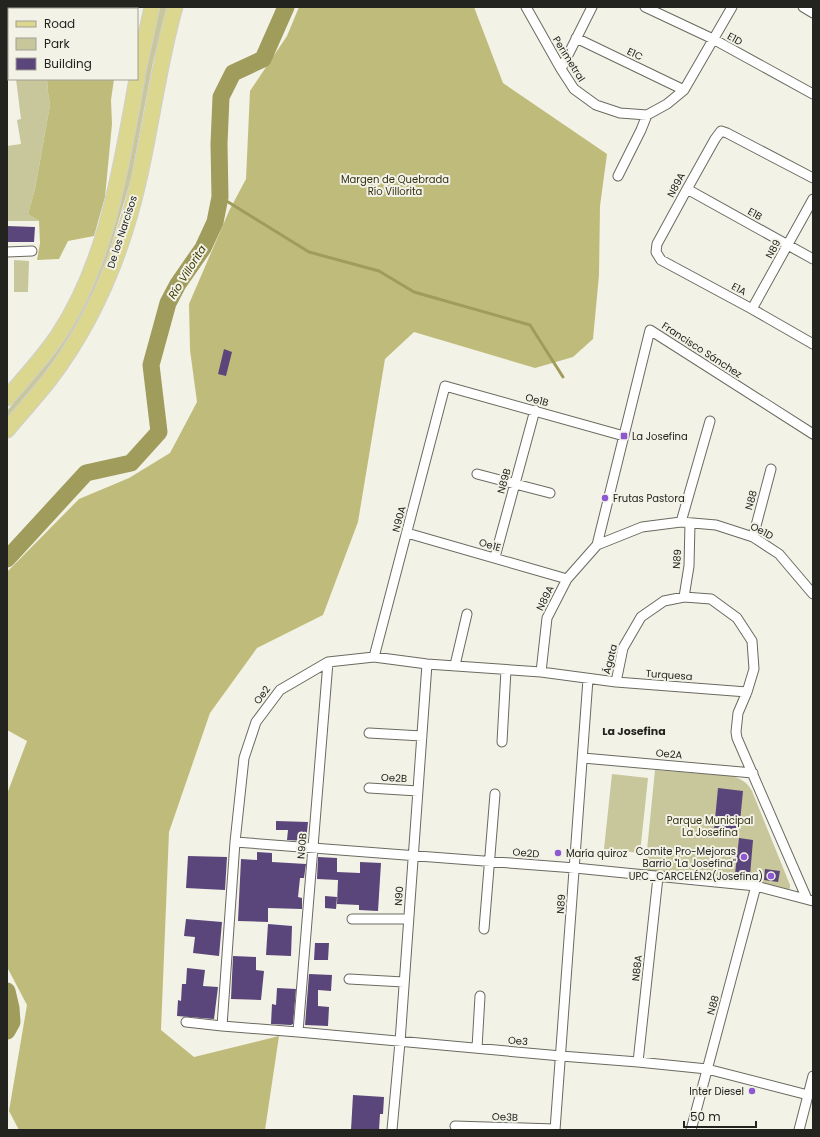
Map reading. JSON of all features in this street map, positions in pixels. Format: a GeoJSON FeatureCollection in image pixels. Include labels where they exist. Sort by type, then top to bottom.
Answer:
{"type":"FeatureCollection","features":[{"type":"Feature","properties":{"kind":"main road","name":"De los Narcisos"},"geometry":{"type":"LineString","coordinates":[[138,73],[152,7]]}},
{"type":"Feature","properties":{"kind":"main road","name":"De los Narcisos"},"geometry":{"type":"LineString","coordinates":[[7,430],[50,379],[69,351],[88,319],[107,278],[125,228],[139,180],[167,36],[175,7]]}},
{"type":"Feature","properties":{"kind":"main road","name":"De los Narcisos"},"geometry":{"type":"LineString","coordinates":[[7,398],[39,361],[59,334],[91,271],[107,222],[115,190],[137,80]]}},
{"type":"Feature","properties":{"kind":"street","name":"Perimetral"},"geometry":{"type":"LineString","coordinates":[[526,7],[574,89],[596,105],[620,113],[647,115]]}},
{"type":"Feature","properties":{"kind":"street"},"geometry":{"type":"LineString","coordinates":[[561,69],[592,7]]}},
{"type":"Feature","properties":{"kind":"street","name":"E1D"},"geometry":{"type":"LineString","coordinates":[[645,7],[714,39],[813,94]]}},
{"type":"Feature","properties":{"kind":"street"},"geometry":{"type":"LineString","coordinates":[[618,176],[647,115],[668,104],[684,90],[732,7]]}},
{"type":"Feature","properties":{"kind":"street"},"geometry":{"type":"LineString","coordinates":[[803,7],[813,13]]}},
{"type":"Feature","properties":{"kind":"street","name":"E1C"},"geometry":{"type":"LineString","coordinates":[[576,38],[684,90]]}},
{"type":"Feature","properties":{"kind":"street","name":"N89A"},"geometry":{"type":"LineString","coordinates":[[656,252],[658,244],[687,189],[715,138],[721,131],[727,132],[813,178]]}},
{"type":"Feature","properties":{"kind":"street","name":"E1B"},"geometry":{"type":"LineString","coordinates":[[687,189],[813,259]]}},
{"type":"Feature","properties":{"kind":"street","name":"N89"},"geometry":{"type":"LineString","coordinates":[[752,309],[813,199]]}},
{"type":"Feature","properties":{"kind":"street"},"geometry":{"type":"LineString","coordinates":[[7,252],[32,251]]}},
{"type":"Feature","properties":{"kind":"street","name":"E1A"},"geometry":{"type":"LineString","coordinates":[[656,252],[661,260],[813,344]]}},
{"type":"Feature","properties":{"kind":"street","name":"Francisco Sánchez"},"geometry":{"type":"LineString","coordinates":[[624,436],[650,330],[813,434]]}},
{"type":"Feature","properties":{"kind":"street","name":"Oe1B"},"geometry":{"type":"LineString","coordinates":[[445,386],[624,436]]}},
{"type":"Feature","properties":{"kind":"street","name":"N90A"},"geometry":{"type":"LineString","coordinates":[[374,657],[445,386]]}},
{"type":"Feature","properties":{"kind":"street","name":"N89B"},"geometry":{"type":"LineString","coordinates":[[495,557],[535,410]]}},
{"type":"Feature","properties":{"kind":"street","name":"N89"},"geometry":{"type":"LineString","coordinates":[[684,597],[689,566],[686,522],[710,421]]}},
{"type":"Feature","properties":{"kind":"street","name":"N89A"},"geometry":{"type":"LineString","coordinates":[[597,545],[624,436]]}},
{"type":"Feature","properties":{"kind":"street","name":"N88"},"geometry":{"type":"LineString","coordinates":[[753,537],[771,469]]}},
{"type":"Feature","properties":{"kind":"street"},"geometry":{"type":"LineString","coordinates":[[477,474],[550,493]]}},
{"type":"Feature","properties":{"kind":"street","name":"N89A"},"geometry":{"type":"LineString","coordinates":[[541,672],[547,618],[567,579],[597,545],[642,527],[686,522]]}},
{"type":"Feature","properties":{"kind":"street","name":"Oe1D"},"geometry":{"type":"LineString","coordinates":[[686,522],[716,525],[753,537],[779,554],[813,594]]}},
{"type":"Feature","properties":{"kind":"street","name":"Oe1E"},"geometry":{"type":"LineString","coordinates":[[407,533],[495,557],[567,579]]}},
{"type":"Feature","properties":{"kind":"street","name":"Ágata"},"geometry":{"type":"LineString","coordinates":[[616,682],[623,648],[641,618],[664,601],[684,597],[711,600],[737,618],[752,641],[754,669],[747,692]]}},
{"type":"Feature","properties":{"kind":"street"},"geometry":{"type":"LineString","coordinates":[[455,665],[467,614]]}},
{"type":"Feature","properties":{"kind":"street","name":"Oe2"},"geometry":{"type":"LineString","coordinates":[[222,1026],[235,842],[244,758],[256,722],[280,690],[328,662],[374,657],[427,664],[541,672],[588,679]]}},
{"type":"Feature","properties":{"kind":"street","name":"N90B"},"geometry":{"type":"LineString","coordinates":[[298,1032],[328,662]]}},
{"type":"Feature","properties":{"kind":"street","name":"N90"},"geometry":{"type":"LineString","coordinates":[[392,1130],[400,1042],[427,664]]}},
{"type":"Feature","properties":{"kind":"street"},"geometry":{"type":"LineString","coordinates":[[502,742],[506,670]]}},
{"type":"Feature","properties":{"kind":"street","name":"N89"},"geometry":{"type":"LineString","coordinates":[[555,1130],[588,679]]}},
{"type":"Feature","properties":{"kind":"street","name":"Turquesa"},"geometry":{"type":"LineString","coordinates":[[588,679],[747,692]]}},
{"type":"Feature","properties":{"kind":"street"},"geometry":{"type":"LineString","coordinates":[[747,692],[738,713],[736,732],[737,738],[810,900]]}},
{"type":"Feature","properties":{"kind":"street"},"geometry":{"type":"LineString","coordinates":[[369,733],[422,736]]}},
{"type":"Feature","properties":{"kind":"street","name":"Oe2A"},"geometry":{"type":"LineString","coordinates":[[583,758],[753,773]]}},
{"type":"Feature","properties":{"kind":"street","name":"Oe2B"},"geometry":{"type":"LineString","coordinates":[[369,788],[418,791]]}},
{"type":"Feature","properties":{"kind":"street"},"geometry":{"type":"LineString","coordinates":[[484,929],[495,794]]}},
{"type":"Feature","properties":{"kind":"street","name":"Oe2D"},"geometry":{"type":"LineString","coordinates":[[235,842],[575,868],[658,878],[756,886],[810,900]]}},
{"type":"Feature","properties":{"kind":"street","name":"N88A"},"geometry":{"type":"LineString","coordinates":[[638,1062],[658,878]]}},
{"type":"Feature","properties":{"kind":"street","name":"N88"},"geometry":{"type":"LineString","coordinates":[[691,1130],[756,886]]}},
{"type":"Feature","properties":{"kind":"street"},"geometry":{"type":"LineString","coordinates":[[352,919],[408,919]]}},
{"type":"Feature","properties":{"kind":"street"},"geometry":{"type":"LineString","coordinates":[[349,979],[404,982]]}},
{"type":"Feature","properties":{"kind":"street"},"geometry":{"type":"LineString","coordinates":[[477,1048],[480,996]]}},
{"type":"Feature","properties":{"kind":"street","name":"Oe3"},"geometry":{"type":"LineString","coordinates":[[186,1022],[707,1069],[808,1095]]}},
{"type":"Feature","properties":{"kind":"street"},"geometry":{"type":"LineString","coordinates":[[799,1130],[813,1076]]}},
{"type":"Feature","properties":{"kind":"street","name":"Oe3B"},"geometry":{"type":"LineString","coordinates":[[455,1126],[555,1130]]}},
{"type":"Feature","properties":{"kind":"green space"},"geometry":{"type":"Polygon","coordinates":[[[157,7],[167,7],[153,62],[131,179],[108,256],[92,294],[69,339],[56,360],[7,421],[7,411],[47,362],[81,304],[157,7]]]}},
{"type":"Feature","properties":{"kind":"green space","name":"Margen de Quebrada Río Villorita"},"geometry":{"type":"Polygon","coordinates":[[[299,7],[474,7],[503,83],[607,154],[600,206],[599,275],[593,339],[573,357],[535,368],[414,332],[385,359],[358,522],[323,615],[257,648],[210,713],[169,832],[161,1030],[194,1057],[279,1036],[265,1130],[19,1130],[9,1111],[27,1005],[7,967],[7,794],[27,741],[7,730],[7,572],[79,499],[129,478],[170,453],[197,402],[190,350],[189,304],[229,211],[246,179],[250,91],[287,36],[299,7]]]}},
{"type":"Feature","properties":{"kind":"green space"},"geometry":{"type":"Polygon","coordinates":[[[16,80],[47,80],[50,105],[35,189],[28,214],[39,221],[7,221],[7,146],[21,144],[17,120],[21,119],[16,80]]]}},
{"type":"Feature","properties":{"kind":"green space"},"geometry":{"type":"Polygon","coordinates":[[[47,80],[114,80],[111,100],[112,124],[105,197],[94,236],[68,241],[59,259],[37,260],[40,243],[39,221],[28,214],[35,189],[50,105],[47,80]]]}},
{"type":"Feature","properties":{"kind":"green space"},"geometry":{"type":"Polygon","coordinates":[[[14,260],[29,261],[28,292],[14,292],[14,260]]]}},
{"type":"Feature","properties":{"kind":"green space","name":"Parque Municipal La Josefina"},"geometry":{"type":"Polygon","coordinates":[[[655,770],[732,776],[746,783],[752,791],[790,888],[788,890],[750,881],[645,870],[655,770]]]}},
{"type":"Feature","properties":{"kind":"green space"},"geometry":{"type":"Polygon","coordinates":[[[612,774],[648,778],[640,853],[604,849],[612,774]]]}},
{"type":"Feature","properties":{"kind":"building"},"geometry":{"type":"Polygon","coordinates":[[[7,226],[35,227],[34,242],[7,242],[7,226]]]}},
{"type":"Feature","properties":{"kind":"building"},"geometry":{"type":"Polygon","coordinates":[[[224,349],[232,352],[226,376],[218,374],[224,349]]]}},
{"type":"Feature","properties":{"kind":"building"},"geometry":{"type":"Polygon","coordinates":[[[718,788],[743,791],[739,832],[714,830],[718,788]]]}},
{"type":"Feature","properties":{"kind":"building"},"geometry":{"type":"Polygon","coordinates":[[[276,821],[308,822],[306,841],[287,840],[288,830],[276,830],[276,821]]]}},
{"type":"Feature","properties":{"kind":"building"},"geometry":{"type":"Polygon","coordinates":[[[739,838],[753,840],[750,876],[735,874],[739,838]]]}},
{"type":"Feature","properties":{"kind":"building"},"geometry":{"type":"Polygon","coordinates":[[[257,852],[272,853],[272,862],[306,864],[304,878],[300,878],[298,897],[302,898],[302,909],[268,908],[268,922],[238,921],[241,859],[257,860],[257,852]]]}},
{"type":"Feature","properties":{"kind":"building"},"geometry":{"type":"Polygon","coordinates":[[[188,856],[227,857],[225,890],[186,888],[188,856]]]}},
{"type":"Feature","properties":{"kind":"building"},"geometry":{"type":"Polygon","coordinates":[[[318,857],[337,858],[337,872],[360,873],[360,862],[381,863],[378,911],[359,910],[359,905],[337,904],[338,880],[317,879],[318,857]]]}},
{"type":"Feature","properties":{"kind":"building"},"geometry":{"type":"Polygon","coordinates":[[[765,869],[780,871],[778,882],[764,880],[765,869]]]}},
{"type":"Feature","properties":{"kind":"building"},"geometry":{"type":"Polygon","coordinates":[[[325,896],[337,897],[336,909],[325,908],[325,896]]]}},
{"type":"Feature","properties":{"kind":"building"},"geometry":{"type":"Polygon","coordinates":[[[186,919],[222,922],[219,956],[193,953],[195,937],[184,936],[186,919]]]}},
{"type":"Feature","properties":{"kind":"building"},"geometry":{"type":"Polygon","coordinates":[[[268,924],[292,926],[291,956],[266,955],[268,924]]]}},
{"type":"Feature","properties":{"kind":"building"},"geometry":{"type":"Polygon","coordinates":[[[315,943],[329,943],[328,960],[314,960],[315,943]]]}},
{"type":"Feature","properties":{"kind":"building"},"geometry":{"type":"Polygon","coordinates":[[[233,956],[256,957],[256,970],[264,971],[261,1000],[231,999],[233,956]]]}},
{"type":"Feature","properties":{"kind":"building"},"geometry":{"type":"Polygon","coordinates":[[[187,968],[205,970],[203,986],[218,987],[214,1019],[177,1016],[178,1000],[181,1001],[182,984],[186,984],[187,968]]]}},
{"type":"Feature","properties":{"kind":"building"},"geometry":{"type":"Polygon","coordinates":[[[309,974],[332,975],[331,991],[318,990],[318,1006],[329,1007],[328,1026],[305,1025],[309,974]]]}},
{"type":"Feature","properties":{"kind":"building"},"geometry":{"type":"Polygon","coordinates":[[[277,988],[296,989],[293,1024],[291,1025],[271,1024],[272,1004],[276,1005],[277,988]]]}},
{"type":"Feature","properties":{"kind":"building"},"geometry":{"type":"Polygon","coordinates":[[[353,1095],[384,1097],[383,1114],[380,1114],[379,1130],[351,1130],[353,1095]]]}},
{"type":"Feature","properties":{"kind":"waterway","name":"Río Villorita"},"geometry":{"type":"LineString","coordinates":[[7,559],[86,473],[131,463],[159,432],[151,365],[168,303],[178,284],[203,248],[215,222],[220,197],[219,144],[221,97],[233,73],[263,59],[286,7]]}},
{"type":"Feature","properties":{"kind":"waterway"},"geometry":{"type":"LineString","coordinates":[[220,197],[309,252],[379,271],[414,292],[530,325],[563,377]]}},
{"type":"Feature","properties":{"kind":"waterway"},"geometry":{"type":"LineString","coordinates":[[7,991],[11,1008],[12,1022],[7,1031]]}},
{"type":"Feature","properties":{"kind":"place","name":"La Josefina"},"geometry":{"type":"Point","coordinates":[624,436]}},
{"type":"Feature","properties":{"kind":"place","name":"Frutas Pastora"},"geometry":{"type":"Point","coordinates":[605,498]}},
{"type":"Feature","properties":{"kind":"place","name":"María quiroz"},"geometry":{"type":"Point","coordinates":[558,853]}},
{"type":"Feature","properties":{"kind":"place","name":"Comite Pro-Mejoras Barrio \"La Josefina\""},"geometry":{"type":"Point","coordinates":[744,857]}},
{"type":"Feature","properties":{"kind":"place","name":"UPC_CARCELÉN2(Josefina)"},"geometry":{"type":"Point","coordinates":[771,876]}},
{"type":"Feature","properties":{"kind":"place","name":"Inter Diesel"},"geometry":{"type":"Point","coordinates":[752,1091]}},
{"type":"Feature","properties":{"kind":"district","name":"La Josefina"},"geometry":{"type":"Point","coordinates":[634,731]}}]}
